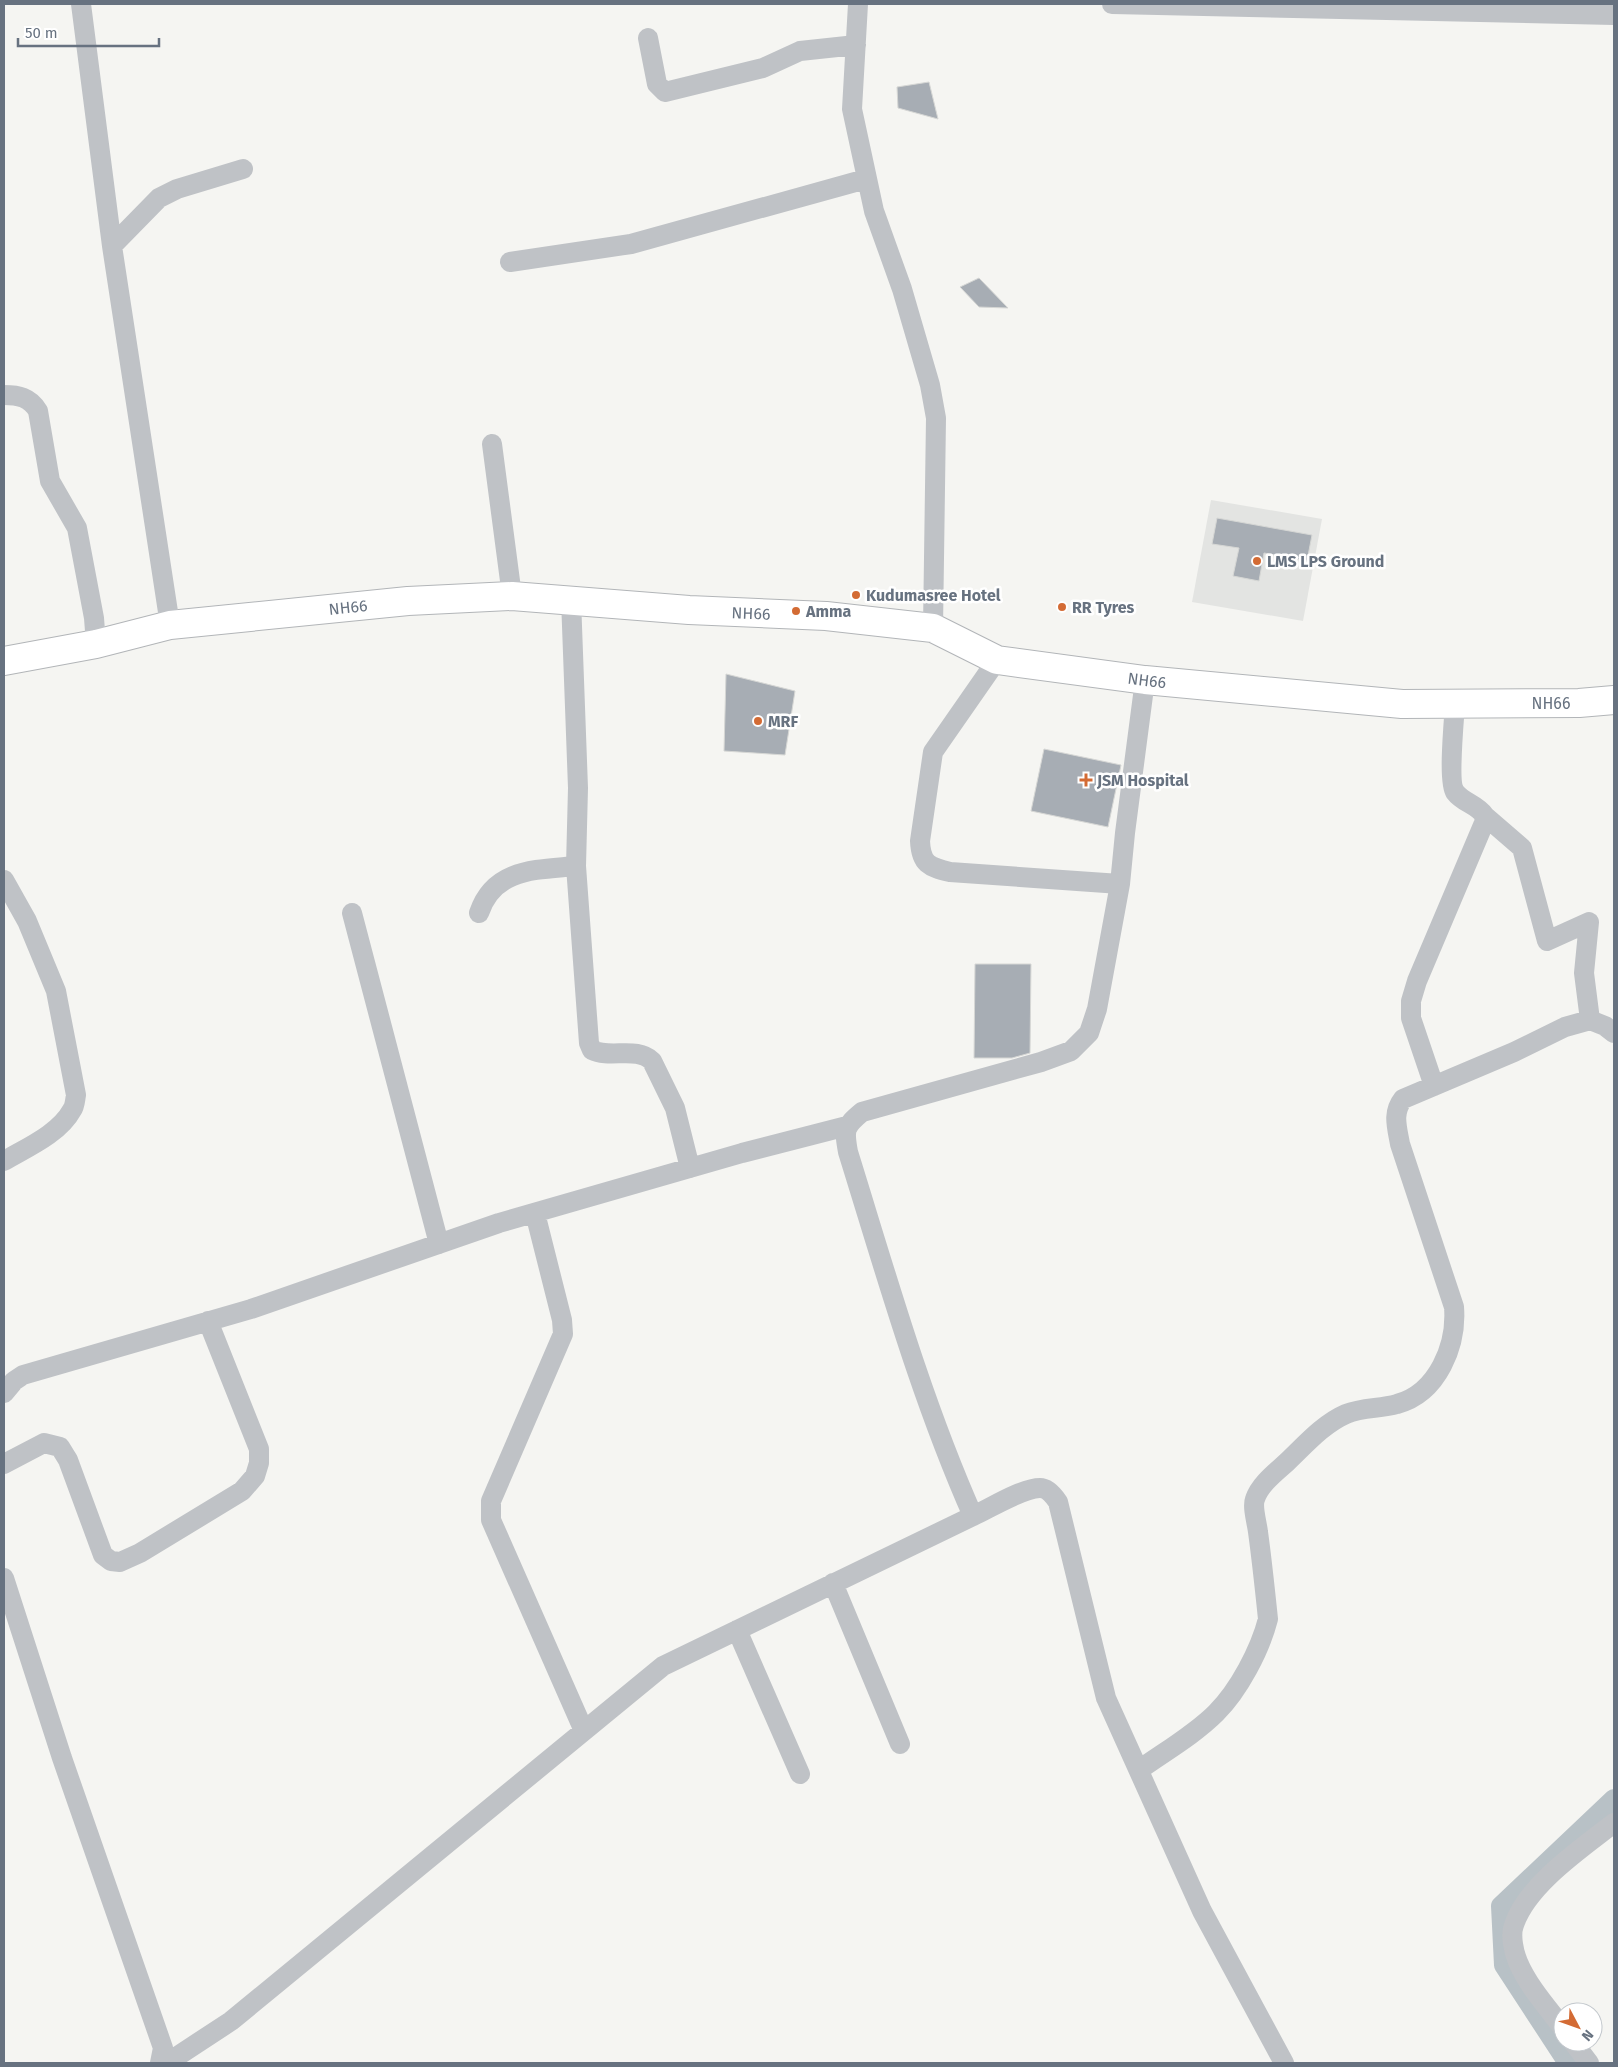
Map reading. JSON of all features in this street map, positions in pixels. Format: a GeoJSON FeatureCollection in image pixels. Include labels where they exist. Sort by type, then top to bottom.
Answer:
{"type":"FeatureCollection","features":[{"type":"Feature","properties":{"kind":"highway","name":"NH66"},"geometry":{"type":"LineString","coordinates":[[4,661],[96,644],[170,625],[408,601],[512,596],[571,599],[689,610],[826,616],[933,628],[997,660],[1145,680],[1402,704],[1579,703],[1614,700]]}},
{"type":"Feature","properties":{"kind":"street"},"geometry":{"type":"LineString","coordinates":[[81,4],[112,246],[170,625]]}},
{"type":"Feature","properties":{"kind":"street"},"geometry":{"type":"LineString","coordinates":[[858,4],[852,109],[866,179],[930,385],[936,418],[933,628]]}},
{"type":"Feature","properties":{"kind":"street"},"geometry":{"type":"LineString","coordinates":[[1112,4],[1603,12]]}},
{"type":"Feature","properties":{"kind":"street"},"geometry":{"type":"LineString","coordinates":[[648,38],[657,84],[665,92],[763,68],[800,51],[856,44]]}},
{"type":"Feature","properties":{"kind":"street"},"geometry":{"type":"LineString","coordinates":[[112,246],[158,198],[177,189],[243,169]]}},
{"type":"Feature","properties":{"kind":"street"},"geometry":{"type":"LineString","coordinates":[[510,262],[631,244],[866,179]]}},
{"type":"Feature","properties":{"kind":"street"},"geometry":{"type":"LineString","coordinates":[[4,395],[26,398],[38,410],[50,481],[77,528],[94,618],[96,644]]}},
{"type":"Feature","properties":{"kind":"street"},"geometry":{"type":"LineString","coordinates":[[492,444],[512,596]]}},
{"type":"Feature","properties":{"kind":"street"},"geometry":{"type":"LineString","coordinates":[[571,599],[578,788],[576,866],[589,1043],[592,1050],[599,1054],[638,1054],[648,1056],[675,1108],[690,1168]]}},
{"type":"Feature","properties":{"kind":"street"},"geometry":{"type":"LineString","coordinates":[[997,660],[933,752],[920,841],[921,854],[926,863],[936,869],[950,872],[1120,884]]}},
{"type":"Feature","properties":{"kind":"street"},"geometry":{"type":"LineString","coordinates":[[4,1393],[14,1381],[23,1375],[251,1309],[535,1213],[690,1168],[847,1126],[862,1112],[1041,1062],[1070,1051],[1089,1033],[1097,1010],[1120,884],[1145,680]]}},
{"type":"Feature","properties":{"kind":"street"},"geometry":{"type":"LineString","coordinates":[[1454,704],[1451,785],[1460,798],[1480,809],[1485,816],[1522,848],[1547,941],[1589,922],[1584,973],[1590,1020]]}},
{"type":"Feature","properties":{"kind":"street"},"geometry":{"type":"LineString","coordinates":[[1434,1086],[1411,1018],[1411,1001],[1417,981],[1484,823],[1485,816]]}},
{"type":"Feature","properties":{"kind":"street"},"geometry":{"type":"LineString","coordinates":[[479,912],[484,898],[490,889],[516,875],[538,870],[576,866]]}},
{"type":"Feature","properties":{"kind":"street"},"geometry":{"type":"LineString","coordinates":[[4,880],[27,921],[56,991],[76,1095],[73,1110],[56,1128],[37,1142],[4,1161]]}},
{"type":"Feature","properties":{"kind":"street"},"geometry":{"type":"LineString","coordinates":[[352,913],[439,1244]]}},
{"type":"Feature","properties":{"kind":"street"},"geometry":{"type":"LineString","coordinates":[[1138,1770],[1198,1728],[1217,1712],[1232,1693],[1264,1637],[1268,1619],[1254,1499],[1266,1481],[1320,1431],[1344,1415],[1362,1409],[1400,1404],[1416,1395],[1436,1376],[1452,1342],[1455,1322],[1454,1307],[1400,1144],[1396,1119],[1397,1107],[1403,1099],[1514,1052],[1565,1027],[1590,1020],[1605,1026],[1614,1033]]}},
{"type":"Feature","properties":{"kind":"street"},"geometry":{"type":"LineString","coordinates":[[847,1126],[845,1134],[848,1152],[901,1321],[955,1476],[973,1516]]}},
{"type":"Feature","properties":{"kind":"street"},"geometry":{"type":"LineString","coordinates":[[535,1213],[562,1320],[563,1334],[491,1501],[491,1520],[584,1731]]}},
{"type":"Feature","properties":{"kind":"street"},"geometry":{"type":"LineString","coordinates":[[4,1464],[44,1443],[60,1447],[68,1460],[103,1555],[112,1561],[120,1562],[140,1553],[242,1491],[255,1476],[259,1463],[259,1449],[208,1321]]}},
{"type":"Feature","properties":{"kind":"street"},"geometry":{"type":"LineString","coordinates":[[167,2063],[231,2021],[663,1666],[1028,1490],[1041,1488],[1051,1493],[1058,1502],[1106,1698],[1202,1911],[1284,2063]]}},
{"type":"Feature","properties":{"kind":"street"},"geometry":{"type":"LineString","coordinates":[[4,1578],[62,1758],[163,2048],[160,2063]]}},
{"type":"Feature","properties":{"kind":"street"},"geometry":{"type":"LineString","coordinates":[[834,1583],[900,1744]]}},
{"type":"Feature","properties":{"kind":"street"},"geometry":{"type":"LineString","coordinates":[[737,1630],[800,1774]]}},
{"type":"Feature","properties":{"kind":"street"},"geometry":{"type":"LineString","coordinates":[[1553,2013],[1518,1962],[1513,1946],[1513,1926],[1523,1908],[1541,1884],[1614,1823]]}},
{"type":"Feature","properties":{"kind":"street"},"geometry":{"type":"LineString","coordinates":[[1581,2052],[1589,2063]]}},
{"type":"Feature","properties":{"kind":"shaded area","name":"LMS LPS Ground"},"geometry":{"type":"Polygon","coordinates":[[[1211,500],[1322,519],[1303,621],[1192,602],[1211,500]]]}},
{"type":"Feature","properties":{"kind":"building"},"geometry":{"type":"Polygon","coordinates":[[[929,82],[938,119],[898,108],[897,87],[929,82]]]}},
{"type":"Feature","properties":{"kind":"building"},"geometry":{"type":"Polygon","coordinates":[[[979,278],[1008,308],[979,307],[960,287],[979,278]]]}},
{"type":"Feature","properties":{"kind":"building"},"geometry":{"type":"Polygon","coordinates":[[[1217,518],[1312,535],[1307,561],[1264,553],[1259,581],[1233,576],[1239,548],[1212,544],[1217,518]]]}},
{"type":"Feature","properties":{"kind":"building","name":"MRF"},"geometry":{"type":"Polygon","coordinates":[[[726,674],[795,691],[785,755],[724,751],[726,674]]]}},
{"type":"Feature","properties":{"kind":"building","name":"JSM Hospital"},"geometry":{"type":"Polygon","coordinates":[[[1044,749],[1121,765],[1108,827],[1031,811],[1044,749]]]}},
{"type":"Feature","properties":{"kind":"building"},"geometry":{"type":"Polygon","coordinates":[[[975,964],[1031,964],[1030,1053],[1012,1058],[974,1058],[975,964]]]}},
{"type":"Feature","properties":{"kind":"waterway"},"geometry":{"type":"LineString","coordinates":[[1568,2063],[1504,1965],[1501,1906],[1614,1799]]}},
{"type":"Feature","properties":{"kind":"place","name":"LMS LPS Ground"},"geometry":{"type":"Point","coordinates":[1257,561]}},
{"type":"Feature","properties":{"kind":"place","name":"Kudumasree Hotel"},"geometry":{"type":"Point","coordinates":[856,595]}},
{"type":"Feature","properties":{"kind":"place","name":"RR Tyres"},"geometry":{"type":"Point","coordinates":[1062,607]}},
{"type":"Feature","properties":{"kind":"place","name":"Amma"},"geometry":{"type":"Point","coordinates":[796,611]}},
{"type":"Feature","properties":{"kind":"place","name":"MRF"},"geometry":{"type":"Point","coordinates":[758,721]}},
{"type":"Feature","properties":{"kind":"place","name":"JSM Hospital"},"geometry":{"type":"Point","coordinates":[1086,780]}}]}
